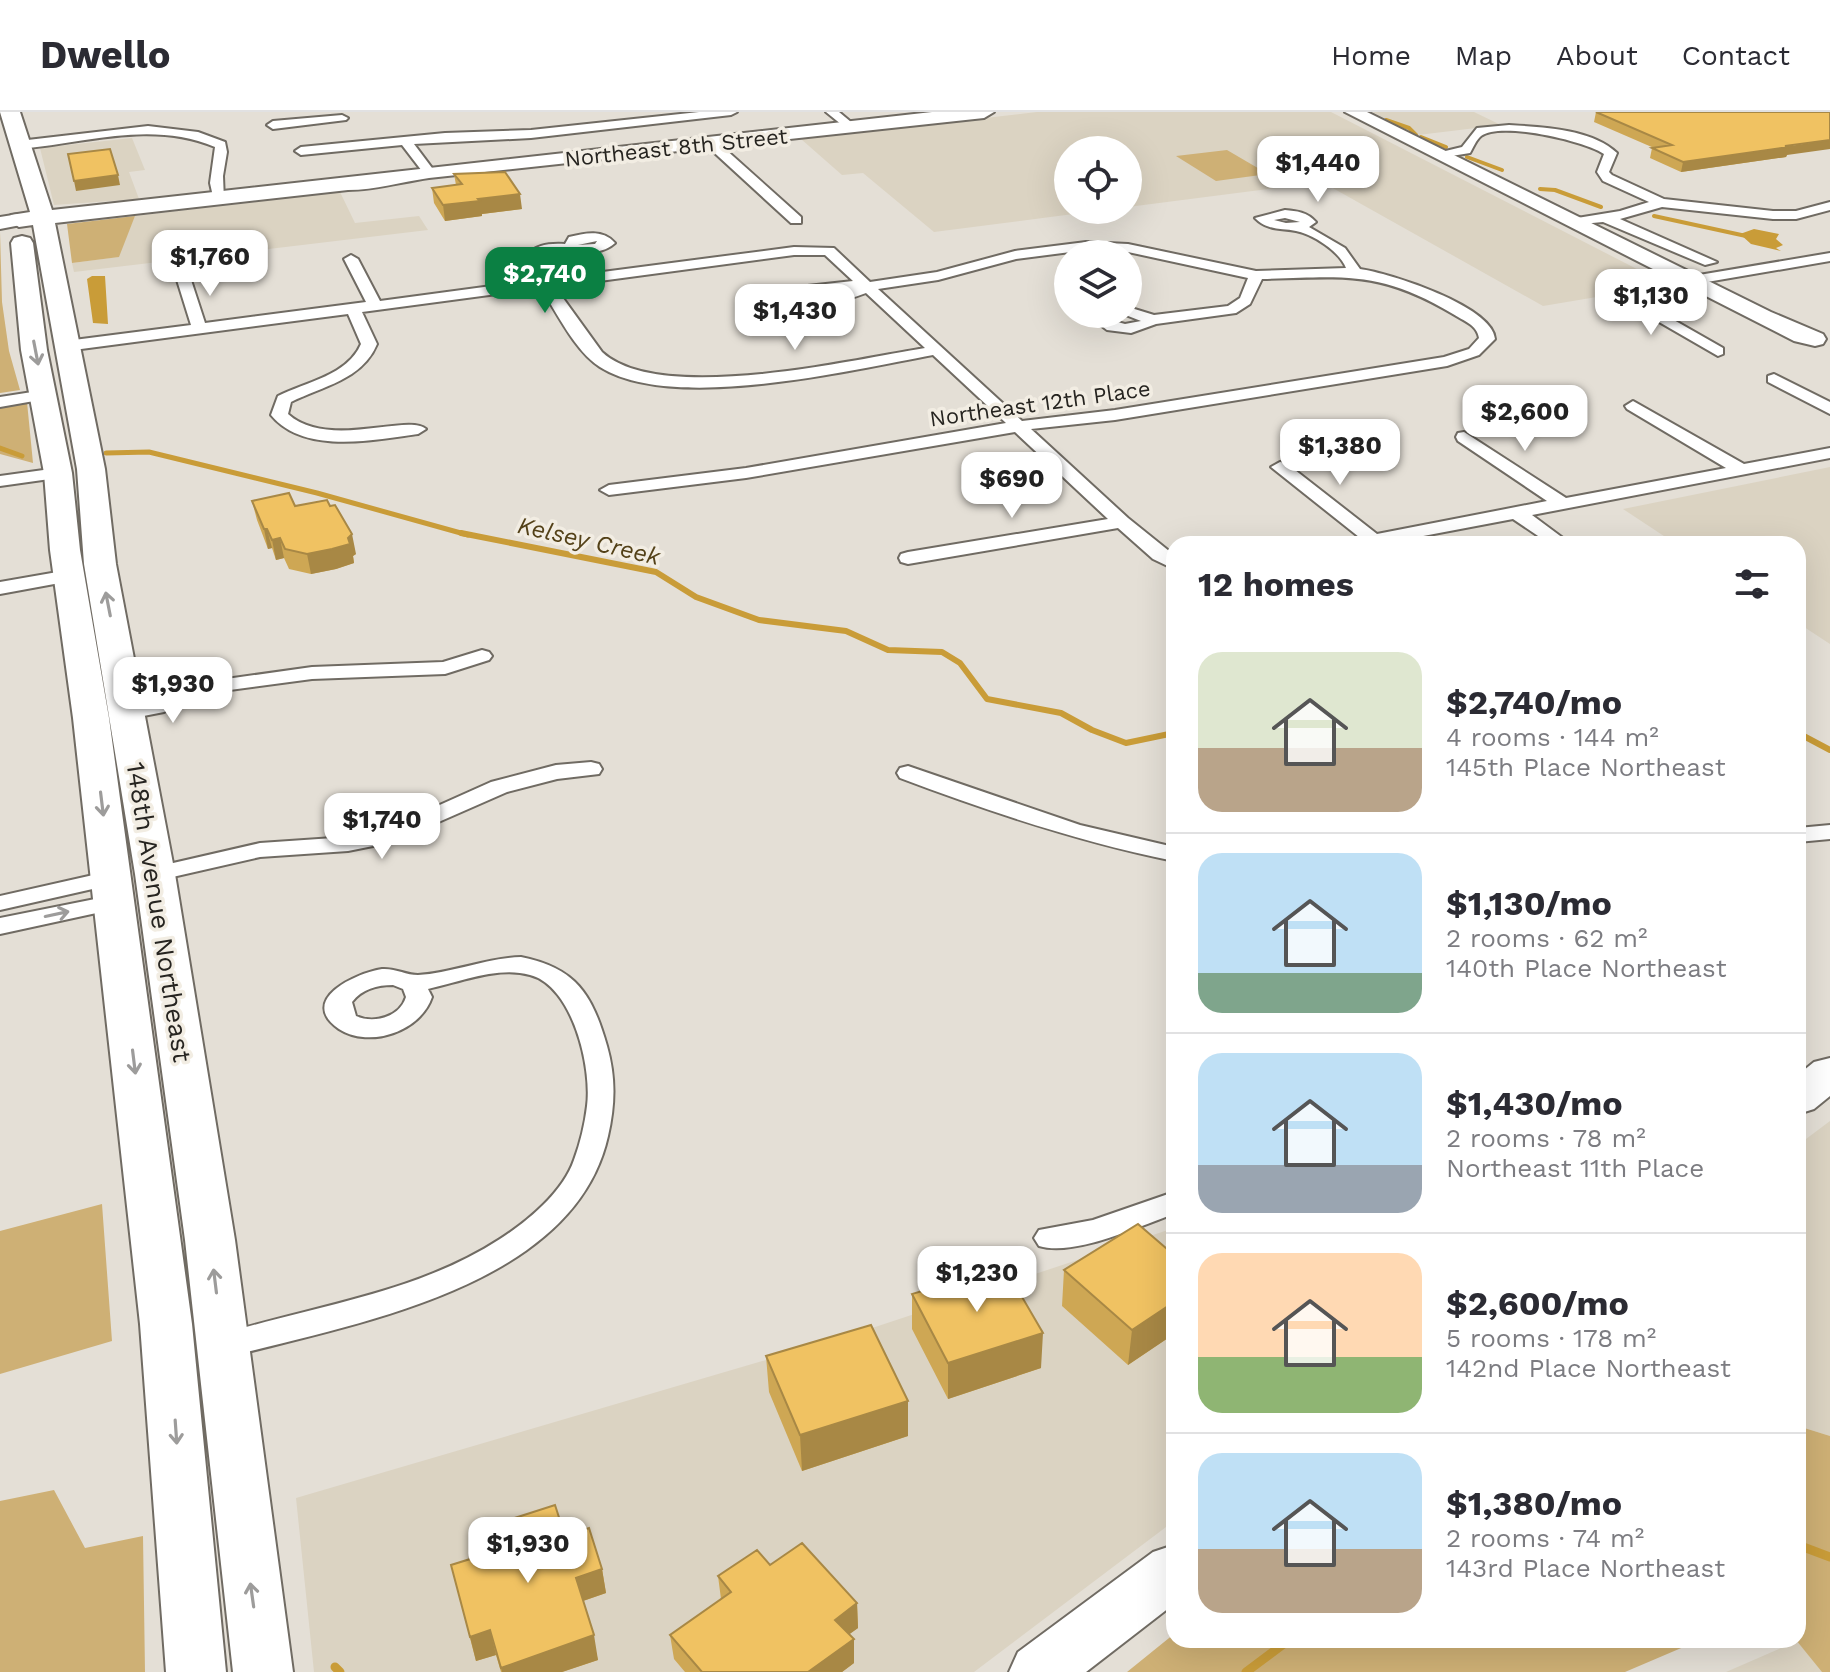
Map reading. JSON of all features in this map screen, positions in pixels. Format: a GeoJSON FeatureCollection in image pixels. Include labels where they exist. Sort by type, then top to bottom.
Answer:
{"type":"FeatureCollection","features":[{"type":"Feature","properties":{"kind":"main road","name":"148th Avenue Northeast"},"geometry":{"type":"LineString","coordinates":[[10,112],[19,214],[91,469],[76,563]]}},
{"type":"Feature","properties":{"kind":"main road","name":"Northeast 8th Street"},"geometry":{"type":"LineString","coordinates":[[348,184],[364,185],[512,165],[984,112]]}},
{"type":"Feature","properties":{"kind":"main road"},"geometry":{"type":"LineString","coordinates":[[1354,112],[1732,299],[1734,303],[1822,343]]}},
{"type":"Feature","properties":{"kind":"main road","name":"Northeast 8th Street"},"geometry":{"type":"LineString","coordinates":[[19,214],[219,198],[512,165]]}},
{"type":"Feature","properties":{"kind":"main road","name":"148th Avenue Northeast"},"geometry":{"type":"LineString","coordinates":[[52,325],[45,395],[76,563],[115,709],[113,890],[166,1324],[196,1672]]}},
{"type":"Feature","properties":{"kind":"main road","name":"148th Avenue Northeast"},"geometry":{"type":"LineString","coordinates":[[115,709],[111,760],[121,763],[134,756],[155,874],[226,1367],[263,1672]]}},
{"type":"Feature","properties":{"kind":"main road"},"geometry":{"type":"LineString","coordinates":[[1806,1092],[1830,1073]]}},
{"type":"Feature","properties":{"kind":"main road"},"geometry":{"type":"LineString","coordinates":[[166,1324],[188,1390],[206,1393],[226,1367]]}},
{"type":"Feature","properties":{"kind":"main road"},"geometry":{"type":"LineString","coordinates":[[1039,1672],[1166,1576]]}},
{"type":"Feature","properties":{"kind":"street"},"geometry":{"type":"LineString","coordinates":[[592,112],[604,126]]}},
{"type":"Feature","properties":{"kind":"street"},"geometry":{"type":"LineString","coordinates":[[273,125],[348,127],[407,143],[445,137],[531,134],[731,112]]}},
{"type":"Feature","properties":{"kind":"street"},"geometry":{"type":"LineString","coordinates":[[832,112],[851,127]]}},
{"type":"Feature","properties":{"kind":"street"},"geometry":{"type":"LineString","coordinates":[[98,122],[116,134]]}},
{"type":"Feature","properties":{"kind":"street"},"geometry":{"type":"LineString","coordinates":[[301,151],[348,127]]}},
{"type":"Feature","properties":{"kind":"street"},"geometry":{"type":"LineString","coordinates":[[1432,151],[1466,150],[1476,134],[1485,130],[1521,130],[1581,139],[1604,147],[1611,153],[1603,172],[1607,178],[1661,203],[1773,215],[1796,215],[1830,206]]}},
{"type":"Feature","properties":{"kind":"street"},"geometry":{"type":"LineString","coordinates":[[14,149],[145,131],[195,134],[221,145],[214,184],[219,198]]}},
{"type":"Feature","properties":{"kind":"street"},"geometry":{"type":"LineString","coordinates":[[407,143],[429,172]]}},
{"type":"Feature","properties":{"kind":"street"},"geometry":{"type":"LineString","coordinates":[[711,143],[796,220]]}},
{"type":"Feature","properties":{"kind":"street"},"geometry":{"type":"LineString","coordinates":[[1576,222],[1605,218],[1661,203]]}},
{"type":"Feature","properties":{"kind":"street"},"geometry":{"type":"LineString","coordinates":[[1605,218],[1710,262]]}},
{"type":"Feature","properties":{"kind":"street"},"geometry":{"type":"LineString","coordinates":[[869,286],[852,294],[782,304],[763,301],[771,294],[841,284],[869,286],[955,273],[1015,255],[1086,246],[1128,248],[1256,275],[1354,272],[1353,262],[1344,253],[1299,227]]}},
{"type":"Feature","properties":{"kind":"street"},"geometry":{"type":"LineString","coordinates":[[570,246],[547,249],[531,255],[529,259],[604,362],[617,370],[653,379],[737,381],[938,350]]}},
{"type":"Feature","properties":{"kind":"street"},"geometry":{"type":"LineString","coordinates":[[52,325],[199,328],[815,250],[835,254],[1122,522],[1166,557]]}},
{"type":"Feature","properties":{"kind":"street"},"geometry":{"type":"LineString","coordinates":[[1718,351],[1633,305],[1628,298],[1634,294],[1830,257]]}},
{"type":"Feature","properties":{"kind":"street"},"geometry":{"type":"LineString","coordinates":[[351,259],[375,306]]}},
{"type":"Feature","properties":{"kind":"street","name":"Northeast 12th Place"},"geometry":{"type":"LineString","coordinates":[[609,490],[746,473],[1019,426],[1145,410],[1447,361],[1474,352],[1487,339],[1487,333],[1480,324],[1412,284],[1354,272]]}},
{"type":"Feature","properties":{"kind":"street"},"geometry":{"type":"LineString","coordinates":[[1142,326],[1150,320],[1231,310],[1247,301],[1256,275]]}},
{"type":"Feature","properties":{"kind":"street"},"geometry":{"type":"LineString","coordinates":[[184,280],[199,328]]}},
{"type":"Feature","properties":{"kind":"street"},"geometry":{"type":"LineString","coordinates":[[353,309],[369,344],[363,358],[340,373],[284,399],[279,415],[293,427],[322,435],[382,434],[418,429]]}},
{"type":"Feature","properties":{"kind":"street"},"geometry":{"type":"LineString","coordinates":[[1142,314],[1150,320]]}},
{"type":"Feature","properties":{"kind":"street"},"geometry":{"type":"LineString","coordinates":[[639,389],[653,379]]}},
{"type":"Feature","properties":{"kind":"street"},"geometry":{"type":"LineString","coordinates":[[1774,379],[1830,409]]}},
{"type":"Feature","properties":{"kind":"street"},"geometry":{"type":"LineString","coordinates":[[0,402],[45,395]]}},
{"type":"Feature","properties":{"kind":"street"},"geometry":{"type":"LineString","coordinates":[[1633,406],[1742,470]]}},
{"type":"Feature","properties":{"kind":"street"},"geometry":{"type":"LineString","coordinates":[[1464,437],[1563,504]]}},
{"type":"Feature","properties":{"kind":"street"},"geometry":{"type":"LineString","coordinates":[[1395,536],[1830,453]]}},
{"type":"Feature","properties":{"kind":"street"},"geometry":{"type":"LineString","coordinates":[[1280,467],[1369,536]]}},
{"type":"Feature","properties":{"kind":"street"},"geometry":{"type":"LineString","coordinates":[[0,481],[58,473]]}},
{"type":"Feature","properties":{"kind":"street"},"geometry":{"type":"LineString","coordinates":[[1517,513],[1550,536]]}},
{"type":"Feature","properties":{"kind":"street"},"geometry":{"type":"LineString","coordinates":[[908,558],[1122,522]]}},
{"type":"Feature","properties":{"kind":"street"},"geometry":{"type":"LineString","coordinates":[[0,573],[76,563]]}},
{"type":"Feature","properties":{"kind":"street"},"geometry":{"type":"LineString","coordinates":[[0,588],[76,563]]}},
{"type":"Feature","properties":{"kind":"street"},"geometry":{"type":"LineString","coordinates":[[115,709],[157,708],[205,688],[312,673],[445,668],[482,656]]}},
{"type":"Feature","properties":{"kind":"street"},"geometry":{"type":"LineString","coordinates":[[155,874],[260,850],[348,844],[393,835],[499,787],[556,772],[591,769]]}},
{"type":"Feature","properties":{"kind":"street"},"geometry":{"type":"LineString","coordinates":[[908,773],[1015,813],[1134,847],[1166,853]]}},
{"type":"Feature","properties":{"kind":"street"},"geometry":{"type":"LineString","coordinates":[[1806,834],[1830,832]]}},
{"type":"Feature","properties":{"kind":"street"},"geometry":{"type":"LineString","coordinates":[[0,903],[113,890]]}},
{"type":"Feature","properties":{"kind":"street"},"geometry":{"type":"LineString","coordinates":[[0,926],[113,890]]}},
{"type":"Feature","properties":{"kind":"street"},"geometry":{"type":"LineString","coordinates":[[226,1367],[474,1269],[534,1230],[566,1197],[589,1163],[600,1126],[602,1086],[594,1049],[573,996],[561,982],[526,966],[499,964],[414,985]]}},
{"type":"Feature","properties":{"kind":"street"},"geometry":{"type":"LineString","coordinates":[[1049,1238],[1095,1230],[1166,1206]]}},
{"type":"Feature","properties":{"kind":"shaded area"},"geometry":{"type":"Polygon","coordinates":[[[1037,112],[1331,112],[1668,285],[1543,306],[1322,182],[1142,205],[1142,136],[1054,136],[1054,216],[934,232],[863,173],[842,175],[801,139],[1037,112]]]}},
{"type":"Feature","properties":{"kind":"shaded area"},"geometry":{"type":"Polygon","coordinates":[[[1372,112],[1474,112],[1501,125],[1418,135],[1372,112]]]}},
{"type":"Feature","properties":{"kind":"shaded area"},"geometry":{"type":"Polygon","coordinates":[[[132,138],[145,170],[129,172],[139,199],[54,205],[40,148],[132,138]]]}},
{"type":"Feature","properties":{"kind":"shaded area"},"geometry":{"type":"Polygon","coordinates":[[[1227,150],[1268,174],[1216,181],[1176,156],[1227,150]]]}},
{"type":"Feature","properties":{"kind":"shaded area"},"geometry":{"type":"Polygon","coordinates":[[[340,192],[355,223],[419,216],[428,230],[74,272],[72,263],[118,257],[135,216],[340,192]]]}},
{"type":"Feature","properties":{"kind":"shaded area"},"geometry":{"type":"Polygon","coordinates":[[[135,216],[119,257],[72,263],[67,224],[135,216]]]}},
{"type":"Feature","properties":{"kind":"shaded area"},"geometry":{"type":"Polygon","coordinates":[[[1754,229],[1779,234],[1776,239],[1783,245],[1776,248],[1781,251],[1751,244],[1740,234],[1754,229]]]}},
{"type":"Feature","properties":{"kind":"shaded area"},"geometry":{"type":"Polygon","coordinates":[[[0,232],[2,302],[9,351],[20,390],[0,393],[0,232]]]}},
{"type":"Feature","properties":{"kind":"shaded area"},"geometry":{"type":"Polygon","coordinates":[[[105,276],[108,324],[93,323],[87,279],[105,276]]]}},
{"type":"Feature","properties":{"kind":"shaded area"},"geometry":{"type":"Polygon","coordinates":[[[27,402],[33,463],[0,454],[0,406],[27,402]]]}},
{"type":"Feature","properties":{"kind":"shaded area"},"geometry":{"type":"Polygon","coordinates":[[[1830,467],[1830,644],[1806,628],[1806,536],[1664,536],[1623,509],[1830,467]]]}},
{"type":"Feature","properties":{"kind":"shaded area"},"geometry":{"type":"Polygon","coordinates":[[[1830,1121],[1830,1436],[1806,1428],[1806,1139],[1830,1121]]]}},
{"type":"Feature","properties":{"kind":"shaded area"},"geometry":{"type":"Polygon","coordinates":[[[102,1204],[112,1341],[0,1374],[0,1231],[102,1204]]]}},
{"type":"Feature","properties":{"kind":"shaded area"},"geometry":{"type":"Polygon","coordinates":[[[1166,1231],[1166,1527],[974,1672],[314,1672],[296,1498],[851,1335],[1166,1231]]]}},
{"type":"Feature","properties":{"kind":"shaded area"},"geometry":{"type":"Polygon","coordinates":[[[1806,1428],[1830,1436],[1830,1672],[1822,1672],[1802,1648],[1806,1648],[1806,1428]]]}},
{"type":"Feature","properties":{"kind":"shaded area"},"geometry":{"type":"Polygon","coordinates":[[[54,1490],[85,1548],[143,1536],[145,1672],[0,1672],[0,1501],[54,1490]]]}},
{"type":"Feature","properties":{"kind":"shaded area"},"geometry":{"type":"Polygon","coordinates":[[[1166,1640],[1166,1648],[1681,1648],[1625,1672],[1127,1672],[1166,1640]]]}},
{"type":"Feature","properties":{"kind":"shaded area"},"geometry":{"type":"Polygon","coordinates":[[[1781,1648],[1803,1648],[1823,1672],[1726,1672],[1781,1648]]]}},
{"type":"Feature","properties":{"kind":"building"},"geometry":{"type":"Polygon","coordinates":[[[1596,112],[1830,112],[1830,140],[1683,162],[1652,148],[1672,145],[1596,112]]]}},
{"type":"Feature","properties":{"kind":"building"},"geometry":{"type":"Polygon","coordinates":[[[110,149],[118,175],[74,181],[68,154],[110,149]]]}},
{"type":"Feature","properties":{"kind":"building"},"geometry":{"type":"Polygon","coordinates":[[[505,172],[520,194],[443,205],[432,188],[462,184],[454,174],[505,172]]]}},
{"type":"Feature","properties":{"kind":"building"},"geometry":{"type":"Polygon","coordinates":[[[289,493],[295,506],[327,500],[330,506],[335,505],[352,534],[348,538],[350,544],[307,554],[285,549],[280,538],[272,540],[252,501],[289,493]]]}},
{"type":"Feature","properties":{"kind":"building"},"geometry":{"type":"Polygon","coordinates":[[[1138,1224],[1166,1248],[1166,1307],[1132,1330],[1064,1270],[1138,1224]]]}},
{"type":"Feature","properties":{"kind":"building"},"geometry":{"type":"Polygon","coordinates":[[[1004,1266],[1043,1333],[948,1363],[912,1294],[1004,1266]]]}},
{"type":"Feature","properties":{"kind":"building"},"geometry":{"type":"Polygon","coordinates":[[[871,1325],[908,1401],[800,1435],[766,1356],[871,1325]]]}},
{"type":"Feature","properties":{"kind":"building"},"geometry":{"type":"Polygon","coordinates":[[[555,1505],[565,1536],[589,1528],[602,1569],[576,1578],[594,1635],[501,1668],[490,1630],[470,1637],[451,1565],[483,1555],[474,1531],[555,1505]]]}},
{"type":"Feature","properties":{"kind":"building"},"geometry":{"type":"Polygon","coordinates":[[[802,1543],[857,1603],[835,1620],[854,1639],[808,1672],[702,1672],[670,1635],[731,1592],[718,1576],[757,1550],[770,1565],[802,1543]]]}},
{"type":"Feature","properties":{"kind":"waterway"},"geometry":{"type":"LineString","coordinates":[[1386,120],[1409,128],[1416,135]]}},
{"type":"Feature","properties":{"kind":"waterway"},"geometry":{"type":"LineString","coordinates":[[1421,137],[1446,147]]}},
{"type":"Feature","properties":{"kind":"waterway"},"geometry":{"type":"LineString","coordinates":[[1467,157],[1502,170]]}},
{"type":"Feature","properties":{"kind":"waterway"},"geometry":{"type":"LineString","coordinates":[[1540,189],[1555,190],[1601,207]]}},
{"type":"Feature","properties":{"kind":"waterway"},"geometry":{"type":"LineString","coordinates":[[1654,216],[1746,236]]}},
{"type":"Feature","properties":{"kind":"waterway","name":"Kelsey Creek"},"geometry":{"type":"LineString","coordinates":[[0,448],[22,456]]}},
{"type":"Feature","properties":{"kind":"waterway","name":"Kelsey Creek"},"geometry":{"type":"LineString","coordinates":[[106,453],[149,452],[317,493],[468,535]]}},
{"type":"Feature","properties":{"kind":"waterway","name":"Kelsey Creek"},"geometry":{"type":"LineString","coordinates":[[461,533],[656,572],[696,597],[759,620],[846,631],[888,650],[942,652],[960,663],[987,699],[1061,713],[1092,730],[1126,743],[1166,735]]}},
{"type":"Feature","properties":{"kind":"waterway","name":"Kelsey Creek"},"geometry":{"type":"LineString","coordinates":[[1806,737],[1830,750]]}},
{"type":"Feature","properties":{"kind":"waterway"},"geometry":{"type":"LineString","coordinates":[[1806,1548],[1830,1557]]}},
{"type":"Feature","properties":{"kind":"waterway"},"geometry":{"type":"LineString","coordinates":[[1246,1672],[1278,1648]]}},
{"type":"Feature","properties":{"kind":"waterway"},"geometry":{"type":"LineString","coordinates":[[335,1667],[340,1672]]}}]}
